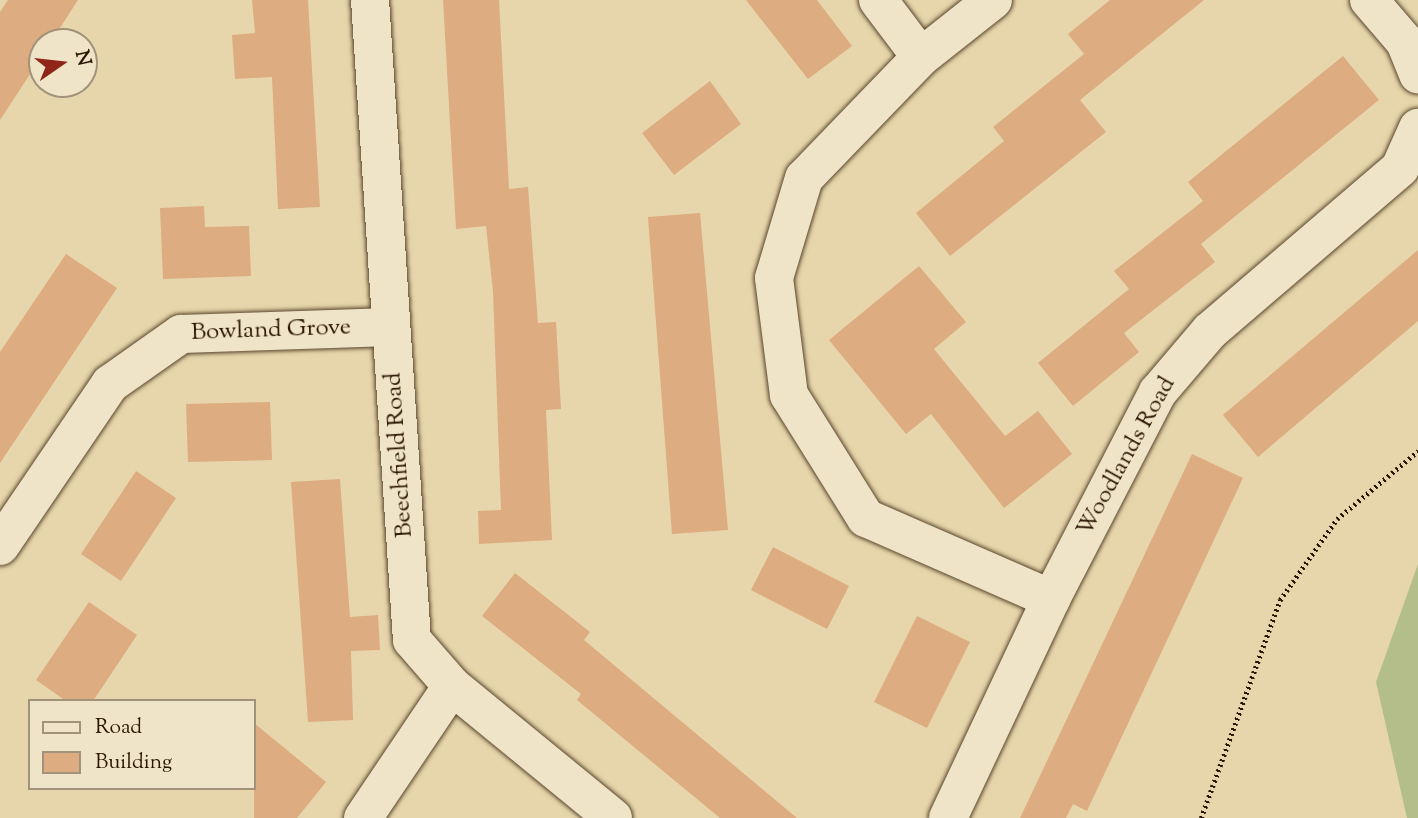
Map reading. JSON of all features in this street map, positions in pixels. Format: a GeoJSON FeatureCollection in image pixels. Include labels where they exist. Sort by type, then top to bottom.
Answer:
{"type":"FeatureCollection","features":[{"type":"Feature","properties":{"kind":"street","name":"Beechfield Road"},"geometry":{"type":"LineString","coordinates":[[370,0],[412,640],[452,686],[613,818]]}},
{"type":"Feature","properties":{"kind":"street"},"geometry":{"type":"LineString","coordinates":[[878,0],[921,57]]}},
{"type":"Feature","properties":{"kind":"street"},"geometry":{"type":"LineString","coordinates":[[993,0],[921,57],[804,178],[774,278],[789,395],[866,518],[1051,599]]}},
{"type":"Feature","properties":{"kind":"street"},"geometry":{"type":"LineString","coordinates":[[1369,0],[1405,42],[1418,74]]}},
{"type":"Feature","properties":{"kind":"street","name":"Woodlands Road"},"geometry":{"type":"LineString","coordinates":[[948,818],[1051,599],[1158,392],[1180,362],[1210,331],[1399,168],[1418,128]]}},
{"type":"Feature","properties":{"kind":"street","name":"Bowland Grove"},"geometry":{"type":"LineString","coordinates":[[0,546],[110,384],[180,334],[391,327]]}},
{"type":"Feature","properties":{"kind":"street"},"geometry":{"type":"LineString","coordinates":[[363,818],[452,686]]}},
{"type":"Feature","properties":{"kind":"path"},"geometry":{"type":"LineString","coordinates":[[1200,818],[1280,600],[1338,519],[1418,451]]}},
{"type":"Feature","properties":{"kind":"green space"},"geometry":{"type":"Polygon","coordinates":[[[1418,564],[1418,818],[1407,818],[1376,682],[1418,564]]]}},
{"type":"Feature","properties":{"kind":"building"},"geometry":{"type":"Polygon","coordinates":[[[8,0],[78,0],[60,28],[28,28],[28,77],[0,120],[0,12],[8,0]]]}},
{"type":"Feature","properties":{"kind":"building"},"geometry":{"type":"Polygon","coordinates":[[[252,0],[308,0],[320,207],[278,209],[272,77],[235,79],[232,35],[255,33],[252,0]]]}},
{"type":"Feature","properties":{"kind":"building"},"geometry":{"type":"Polygon","coordinates":[[[443,0],[499,0],[509,189],[528,187],[538,323],[556,322],[561,409],[546,410],[552,540],[479,544],[478,511],[501,510],[493,292],[486,226],[456,229],[443,0]]]}},
{"type":"Feature","properties":{"kind":"building"},"geometry":{"type":"Polygon","coordinates":[[[746,0],[817,0],[852,46],[808,79],[746,0]]]}},
{"type":"Feature","properties":{"kind":"building"},"geometry":{"type":"Polygon","coordinates":[[[1110,0],[1204,0],[1080,100],[1106,132],[950,256],[916,213],[1004,141],[993,127],[1084,54],[1068,34],[1110,0]]]}},
{"type":"Feature","properties":{"kind":"building"},"geometry":{"type":"Polygon","coordinates":[[[1343,56],[1379,100],[1201,244],[1215,262],[1124,333],[1139,352],[1073,406],[1038,363],[1129,289],[1114,271],[1203,201],[1188,182],[1343,56]]]}},
{"type":"Feature","properties":{"kind":"building"},"geometry":{"type":"Polygon","coordinates":[[[710,81],[741,124],[674,175],[642,133],[710,81]]]}},
{"type":"Feature","properties":{"kind":"building"},"geometry":{"type":"Polygon","coordinates":[[[204,206],[205,227],[249,226],[251,276],[163,279],[160,208],[204,206]]]}},
{"type":"Feature","properties":{"kind":"building"},"geometry":{"type":"Polygon","coordinates":[[[700,213],[728,530],[672,534],[648,217],[700,213]]]}},
{"type":"Feature","properties":{"kind":"building"},"geometry":{"type":"Polygon","coordinates":[[[1418,250],[1418,321],[1258,457],[1223,415],[1418,250]]]}},
{"type":"Feature","properties":{"kind":"building"},"geometry":{"type":"Polygon","coordinates":[[[66,254],[117,288],[0,463],[0,352],[66,254]]]}},
{"type":"Feature","properties":{"kind":"building"},"geometry":{"type":"Polygon","coordinates":[[[919,266],[966,322],[934,349],[1005,436],[1038,411],[1072,454],[1004,508],[931,414],[906,434],[829,340],[919,266]]]}},
{"type":"Feature","properties":{"kind":"building"},"geometry":{"type":"Polygon","coordinates":[[[270,402],[272,460],[188,462],[186,404],[270,402]]]}},
{"type":"Feature","properties":{"kind":"building"},"geometry":{"type":"Polygon","coordinates":[[[1192,454],[1243,478],[1087,811],[1073,804],[1066,818],[1020,818],[1192,454]]]}},
{"type":"Feature","properties":{"kind":"building"},"geometry":{"type":"Polygon","coordinates":[[[136,471],[176,498],[121,581],[81,554],[136,471]]]}},
{"type":"Feature","properties":{"kind":"building"},"geometry":{"type":"Polygon","coordinates":[[[340,479],[350,617],[378,615],[380,650],[351,651],[353,720],[308,722],[291,482],[340,479]]]}},
{"type":"Feature","properties":{"kind":"building"},"geometry":{"type":"Polygon","coordinates":[[[773,547],[849,586],[827,629],[751,590],[773,547]]]}},
{"type":"Feature","properties":{"kind":"building"},"geometry":{"type":"Polygon","coordinates":[[[515,573],[590,632],[584,640],[797,818],[720,818],[577,700],[581,694],[482,616],[515,573]]]}},
{"type":"Feature","properties":{"kind":"building"},"geometry":{"type":"Polygon","coordinates":[[[89,602],[137,635],[94,699],[63,699],[36,680],[89,602]]]}},
{"type":"Feature","properties":{"kind":"building"},"geometry":{"type":"Polygon","coordinates":[[[917,616],[970,642],[927,728],[874,702],[917,616]]]}},
{"type":"Feature","properties":{"kind":"building"},"geometry":{"type":"Polygon","coordinates":[[[256,725],[326,782],[297,818],[254,818],[256,725]]]}}]}
